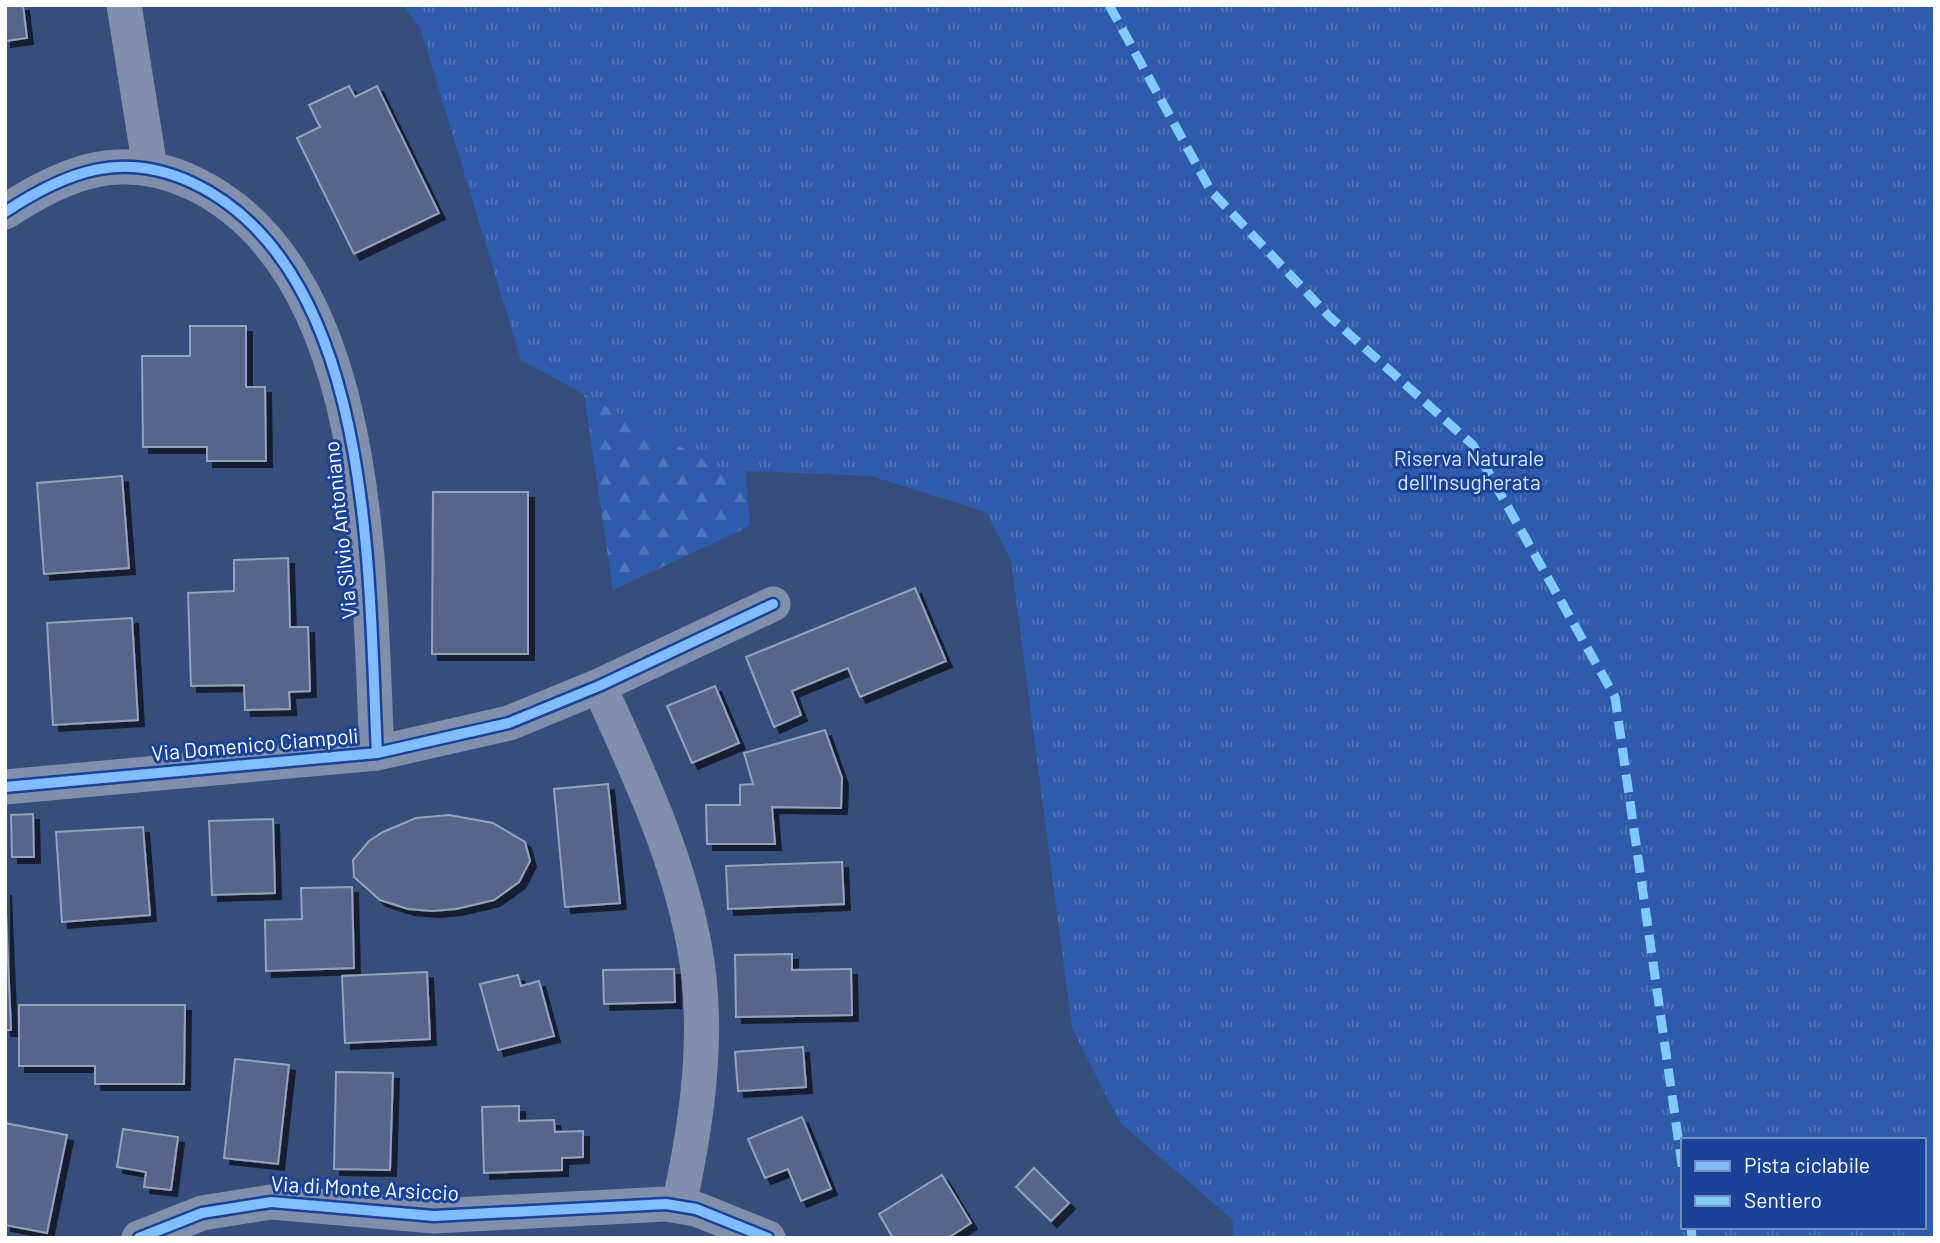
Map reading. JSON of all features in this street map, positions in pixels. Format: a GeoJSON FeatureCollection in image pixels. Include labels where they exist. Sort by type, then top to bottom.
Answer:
{"type":"FeatureCollection","features":[{"type":"Feature","properties":{"kind":"street"},"geometry":{"type":"LineString","coordinates":[[124,5],[150,168]]}},
{"type":"Feature","properties":{"kind":"street","name":"Via Silvio Antoniano"},"geometry":{"type":"LineString","coordinates":[[5,212],[33,193],[80,173],[110,166],[150,168],[205,189],[251,224],[290,275],[327,345],[344,399],[360,492],[377,753]]}},
{"type":"Feature","properties":{"kind":"street","name":"Via Domenico Ciampoli"},"geometry":{"type":"LineString","coordinates":[[5,787],[377,753],[509,723],[599,686],[773,604]]}},
{"type":"Feature","properties":{"kind":"street"},"geometry":{"type":"LineString","coordinates":[[599,686],[632,760],[671,863],[695,950],[701,1011],[700,1056],[690,1155],[679,1205]]}},
{"type":"Feature","properties":{"kind":"street","name":"Via di Monte Arsiccio"},"geometry":{"type":"LineString","coordinates":[[139,1238],[202,1213],[271,1202],[434,1227],[652,1203],[679,1205],[768,1238]]}},
{"type":"Feature","properties":{"kind":"green space","name":"Riserva Naturale dell'Insugherata"},"geometry":{"type":"Polygon","coordinates":[[[403,5],[1935,5],[1935,1238],[1233,1238],[1233,1220],[1120,1123],[1072,1028],[1011,560],[986,512],[871,476],[723,470],[521,360],[420,27],[403,5]]]}},
{"type":"Feature","properties":{"kind":"green space"},"geometry":{"type":"Polygon","coordinates":[[[738,369],[750,526],[613,590],[581,374],[738,369]]]}},
{"type":"Feature","properties":{"kind":"building"},"geometry":{"type":"Polygon","coordinates":[[[5,5],[23,5],[27,38],[5,41],[5,5]]]}},
{"type":"Feature","properties":{"kind":"building"},"geometry":{"type":"Polygon","coordinates":[[[349,86],[355,97],[377,86],[439,213],[354,254],[297,138],[320,127],[309,105],[349,86]]]}},
{"type":"Feature","properties":{"kind":"building"},"geometry":{"type":"Polygon","coordinates":[[[190,326],[246,326],[246,387],[265,387],[266,461],[207,461],[207,447],[143,447],[142,356],[190,356],[190,326]]]}},
{"type":"Feature","properties":{"kind":"building"},"geometry":{"type":"Polygon","coordinates":[[[122,476],[129,568],[44,574],[37,483],[122,476]]]}},
{"type":"Feature","properties":{"kind":"building"},"geometry":{"type":"Polygon","coordinates":[[[433,492],[528,492],[528,654],[432,654],[433,492]]]}},
{"type":"Feature","properties":{"kind":"building"},"geometry":{"type":"Polygon","coordinates":[[[288,558],[290,627],[308,627],[310,691],[289,692],[290,709],[245,710],[244,685],[191,686],[188,593],[234,591],[234,560],[288,558]]]}},
{"type":"Feature","properties":{"kind":"building"},"geometry":{"type":"Polygon","coordinates":[[[915,588],[946,661],[860,697],[848,668],[792,691],[801,715],[774,727],[746,657],[915,588]]]}},
{"type":"Feature","properties":{"kind":"building"},"geometry":{"type":"Polygon","coordinates":[[[132,618],[138,720],[53,725],[47,623],[132,618]]]}},
{"type":"Feature","properties":{"kind":"building"},"geometry":{"type":"Polygon","coordinates":[[[715,686],[739,743],[692,763],[667,706],[715,686]]]}},
{"type":"Feature","properties":{"kind":"building"},"geometry":{"type":"Polygon","coordinates":[[[825,730],[842,778],[841,808],[772,807],[775,844],[707,844],[706,805],[740,805],[740,785],[753,784],[744,753],[825,730]]]}},
{"type":"Feature","properties":{"kind":"building"},"geometry":{"type":"Polygon","coordinates":[[[608,784],[620,903],[565,907],[554,789],[608,784]]]}},
{"type":"Feature","properties":{"kind":"building"},"geometry":{"type":"Polygon","coordinates":[[[33,814],[34,857],[12,857],[11,815],[33,814]]]}},
{"type":"Feature","properties":{"kind":"building"},"geometry":{"type":"Polygon","coordinates":[[[449,815],[493,823],[525,842],[530,861],[519,882],[494,900],[456,909],[432,911],[408,909],[380,900],[354,877],[353,860],[369,841],[416,818],[449,815]]]}},
{"type":"Feature","properties":{"kind":"building"},"geometry":{"type":"Polygon","coordinates":[[[273,819],[275,893],[212,895],[209,821],[273,819]]]}},
{"type":"Feature","properties":{"kind":"building"},"geometry":{"type":"Polygon","coordinates":[[[143,827],[150,915],[62,922],[56,832],[143,827]]]}},
{"type":"Feature","properties":{"kind":"building"},"geometry":{"type":"Polygon","coordinates":[[[842,862],[844,904],[728,909],[726,866],[842,862]]]}},
{"type":"Feature","properties":{"kind":"building"},"geometry":{"type":"Polygon","coordinates":[[[352,887],[354,968],[266,971],[265,920],[302,919],[301,888],[352,887]]]}},
{"type":"Feature","properties":{"kind":"building"},"geometry":{"type":"Polygon","coordinates":[[[5,889],[11,1030],[5,1030],[5,889]]]}},
{"type":"Feature","properties":{"kind":"building"},"geometry":{"type":"Polygon","coordinates":[[[792,954],[792,970],[851,969],[852,1015],[736,1017],[735,955],[792,954]]]}},
{"type":"Feature","properties":{"kind":"building"},"geometry":{"type":"Polygon","coordinates":[[[674,969],[675,1002],[604,1004],[603,970],[674,969]]]}},
{"type":"Feature","properties":{"kind":"building"},"geometry":{"type":"Polygon","coordinates":[[[427,972],[430,1039],[345,1043],[342,976],[427,972]]]}},
{"type":"Feature","properties":{"kind":"building"},"geometry":{"type":"Polygon","coordinates":[[[518,975],[521,986],[539,981],[554,1036],[498,1050],[480,984],[518,975]]]}},
{"type":"Feature","properties":{"kind":"building"},"geometry":{"type":"Polygon","coordinates":[[[19,1005],[185,1005],[184,1084],[95,1084],[95,1066],[19,1066],[19,1005]]]}},
{"type":"Feature","properties":{"kind":"building"},"geometry":{"type":"Polygon","coordinates":[[[803,1047],[806,1087],[738,1091],[735,1052],[803,1047]]]}},
{"type":"Feature","properties":{"kind":"building"},"geometry":{"type":"Polygon","coordinates":[[[235,1059],[289,1065],[278,1164],[224,1158],[235,1059]]]}},
{"type":"Feature","properties":{"kind":"building"},"geometry":{"type":"Polygon","coordinates":[[[336,1072],[393,1073],[390,1170],[334,1169],[336,1072]]]}},
{"type":"Feature","properties":{"kind":"building"},"geometry":{"type":"Polygon","coordinates":[[[519,1106],[519,1121],[554,1120],[555,1132],[583,1131],[583,1157],[562,1158],[562,1170],[484,1173],[482,1107],[519,1106]]]}},
{"type":"Feature","properties":{"kind":"building"},"geometry":{"type":"Polygon","coordinates":[[[802,1117],[831,1189],[801,1201],[788,1169],[765,1178],[748,1139],[802,1117]]]}},
{"type":"Feature","properties":{"kind":"building"},"geometry":{"type":"Polygon","coordinates":[[[5,1123],[67,1135],[47,1233],[5,1225],[5,1123]]]}},
{"type":"Feature","properties":{"kind":"building"},"geometry":{"type":"Polygon","coordinates":[[[123,1129],[178,1137],[171,1190],[144,1187],[146,1172],[117,1167],[123,1129]]]}},
{"type":"Feature","properties":{"kind":"building"},"geometry":{"type":"Polygon","coordinates":[[[1034,1168],[1069,1203],[1051,1221],[1016,1187],[1034,1168]]]}},
{"type":"Feature","properties":{"kind":"building"},"geometry":{"type":"Polygon","coordinates":[[[942,1175],[971,1223],[948,1238],[893,1238],[879,1214],[942,1175]]]}},
{"type":"Feature","properties":{"kind":"marked path"},"geometry":{"type":"LineString","coordinates":[[1109,5],[1211,191],[1329,316],[1473,445],[1615,697],[1681,1158]]}},
{"type":"Feature","properties":{"kind":"marked path"},"geometry":{"type":"LineString","coordinates":[[1691,1229],[1692,1238]]}},
{"type":"Feature","properties":{"kind":"cycle path"},"geometry":{"type":"LineString","coordinates":[[5,212],[51,186],[96,170],[119,167],[167,173],[193,183],[253,226],[298,285],[330,357],[351,436],[363,520],[370,604],[377,753]]}},
{"type":"Feature","properties":{"kind":"cycle path"},"geometry":{"type":"LineString","coordinates":[[5,787],[377,753],[509,723],[599,686],[773,604]]}},
{"type":"Feature","properties":{"kind":"cycle path"},"geometry":{"type":"LineString","coordinates":[[139,1238],[202,1213],[271,1202],[434,1216],[666,1204],[696,1209],[768,1238]]}}]}
